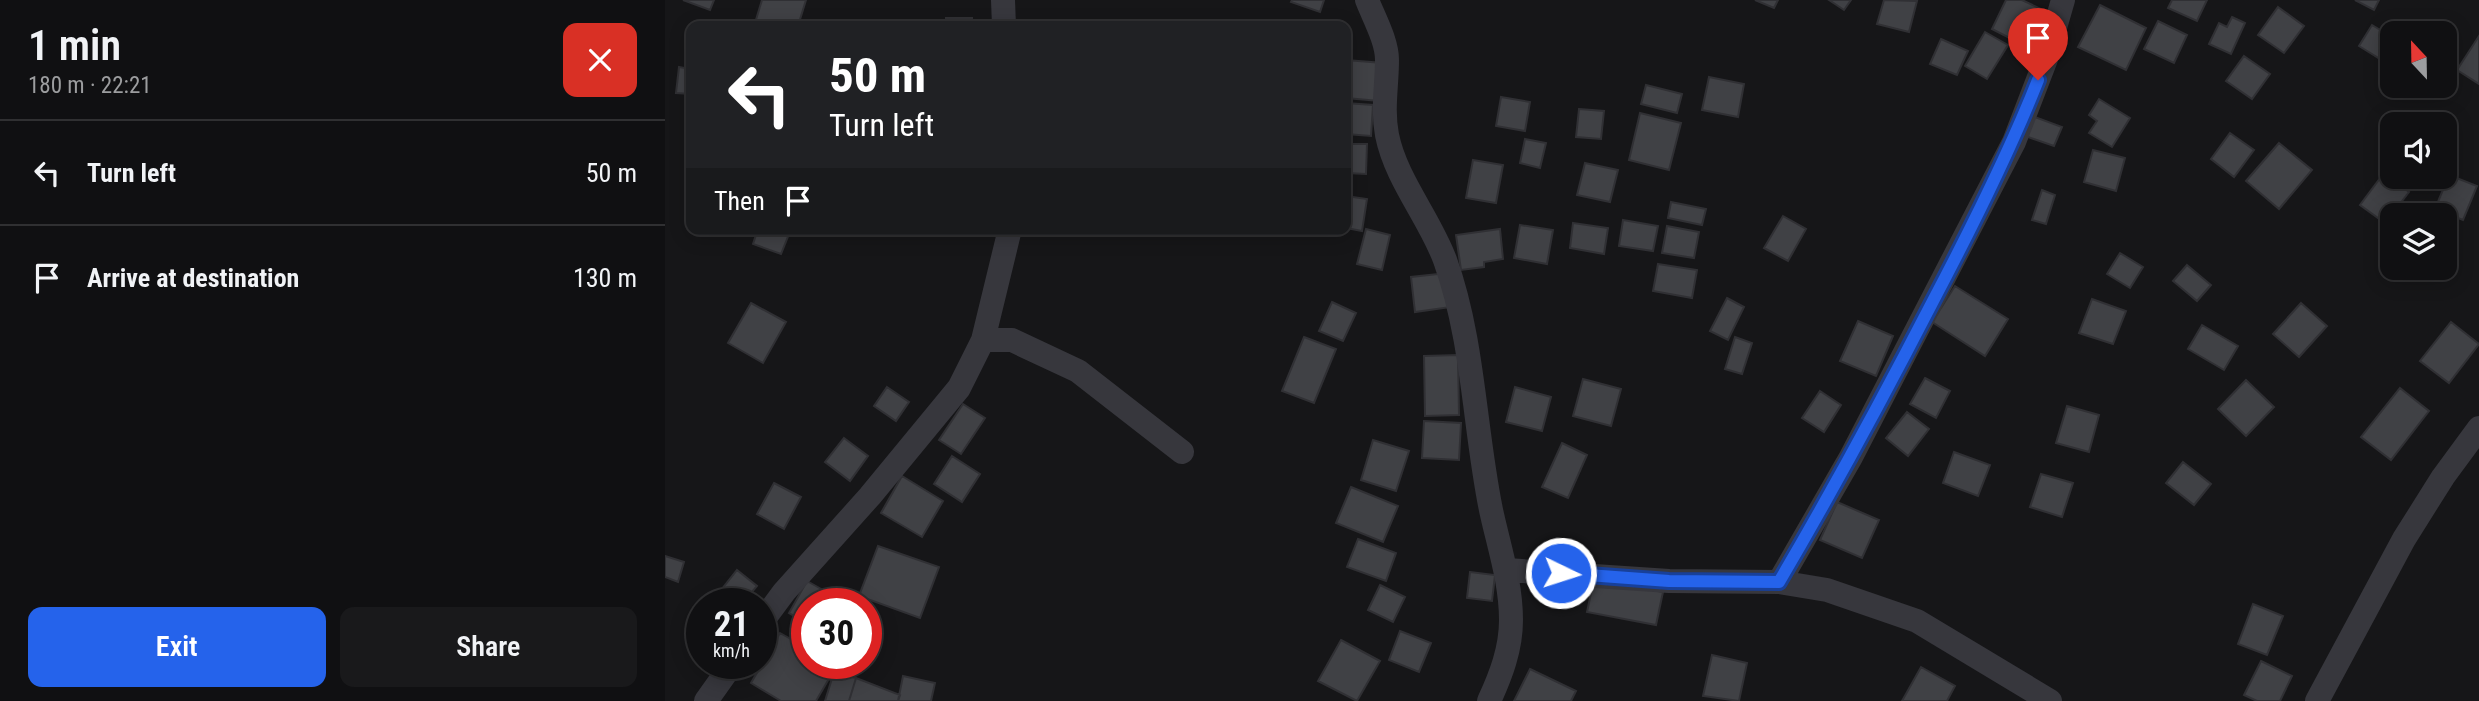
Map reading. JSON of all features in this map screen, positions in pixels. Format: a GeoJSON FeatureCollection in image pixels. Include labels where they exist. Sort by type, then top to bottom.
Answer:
{"type":"FeatureCollection","features":[{"type":"Feature","properties":{"kind":"street"},"geometry":{"type":"LineString","coordinates":[[1003,0],[1004,21]]}},
{"type":"Feature","properties":{"kind":"street"},"geometry":{"type":"LineString","coordinates":[[1367,0],[1387,58],[1383,97],[1387,135],[1397,165],[1441,249],[1453,282],[1470,360],[1491,510],[1507,570],[1511,621],[1504,667],[1489,701]]}},
{"type":"Feature","properties":{"kind":"street"},"geometry":{"type":"LineString","coordinates":[[1779,582],[1851,457],[2014,142],[2046,59],[2063,0]]}},
{"type":"Feature","properties":{"kind":"street"},"geometry":{"type":"LineString","coordinates":[[777,601],[870,496],[959,388],[983,340],[1009,235]]}},
{"type":"Feature","properties":{"kind":"street"},"geometry":{"type":"LineString","coordinates":[[983,340],[1012,340],[1078,370],[1182,452]]}},
{"type":"Feature","properties":{"kind":"street"},"geometry":{"type":"LineString","coordinates":[[2317,701],[2404,539],[2443,477],[2479,428]]}},
{"type":"Feature","properties":{"kind":"street"},"geometry":{"type":"LineString","coordinates":[[1507,570],[1669,581],[1779,582],[1827,590],[1917,621],[2050,701]]}},
{"type":"Feature","properties":{"kind":"street"},"geometry":{"type":"LineString","coordinates":[[706,701],[722,679]]}},
{"type":"Feature","properties":{"kind":"building"},"geometry":{"type":"Polygon","coordinates":[[[683,0],[714,0],[710,10],[683,0]]]}},
{"type":"Feature","properties":{"kind":"building"},"geometry":{"type":"Polygon","coordinates":[[[762,0],[806,0],[800,21],[756,21],[762,0]]]}},
{"type":"Feature","properties":{"kind":"building"},"geometry":{"type":"Polygon","coordinates":[[[1324,0],[1320,12],[1291,2],[1324,0]]]}},
{"type":"Feature","properties":{"kind":"building"},"geometry":{"type":"Polygon","coordinates":[[[1755,0],[1778,0],[1774,8],[1755,0]]]}},
{"type":"Feature","properties":{"kind":"building"},"geometry":{"type":"Polygon","coordinates":[[[1829,0],[1851,0],[1844,10],[1829,0]]]}},
{"type":"Feature","properties":{"kind":"building"},"geometry":{"type":"Polygon","coordinates":[[[1884,0],[1917,1],[1909,32],[1877,24],[1884,0]]]}},
{"type":"Feature","properties":{"kind":"building"},"geometry":{"type":"Polygon","coordinates":[[[2006,0],[2022,0],[2043,10],[2025,46],[1992,29],[2006,0]]]}},
{"type":"Feature","properties":{"kind":"building"},"geometry":{"type":"Polygon","coordinates":[[[2172,0],[2207,0],[2197,21],[2168,8],[2172,0]]]}},
{"type":"Feature","properties":{"kind":"building"},"geometry":{"type":"Polygon","coordinates":[[[2355,0],[2379,0],[2374,10],[2355,0]]]}},
{"type":"Feature","properties":{"kind":"building"},"geometry":{"type":"Polygon","coordinates":[[[2100,5],[2146,28],[2126,70],[2078,47],[2100,5]]]}},
{"type":"Feature","properties":{"kind":"building"},"geometry":{"type":"Polygon","coordinates":[[[2278,7],[2304,26],[2284,53],[2258,35],[2278,7]]]}},
{"type":"Feature","properties":{"kind":"building"},"geometry":{"type":"Polygon","coordinates":[[[2232,17],[2245,23],[2231,54],[2209,44],[2219,23],[2227,27],[2232,17]]]}},
{"type":"Feature","properties":{"kind":"building"},"geometry":{"type":"Polygon","coordinates":[[[946,18],[972,18],[972,21],[946,21],[946,18]]]}},
{"type":"Feature","properties":{"kind":"building"},"geometry":{"type":"Polygon","coordinates":[[[2158,21],[2187,35],[2174,63],[2144,49],[2158,21]]]}},
{"type":"Feature","properties":{"kind":"building"},"geometry":{"type":"Polygon","coordinates":[[[2372,25],[2380,30],[2380,59],[2359,46],[2372,25]]]}},
{"type":"Feature","properties":{"kind":"building"},"geometry":{"type":"Polygon","coordinates":[[[1985,32],[2008,45],[1987,79],[1965,66],[1985,32]]]}},
{"type":"Feature","properties":{"kind":"building"},"geometry":{"type":"Polygon","coordinates":[[[2479,36],[2479,84],[2457,70],[2479,36]]]}},
{"type":"Feature","properties":{"kind":"building"},"geometry":{"type":"Polygon","coordinates":[[[1941,39],[1968,51],[1957,75],[1930,64],[1941,39]]]}},
{"type":"Feature","properties":{"kind":"building"},"geometry":{"type":"Polygon","coordinates":[[[2244,56],[2270,74],[2252,99],[2226,81],[2244,56]]]}},
{"type":"Feature","properties":{"kind":"building"},"geometry":{"type":"Polygon","coordinates":[[[1351,60],[1383,63],[1379,101],[1351,98],[1351,60]]]}},
{"type":"Feature","properties":{"kind":"building"},"geometry":{"type":"Polygon","coordinates":[[[679,67],[686,68],[686,94],[676,93],[679,67]]]}},
{"type":"Feature","properties":{"kind":"building"},"geometry":{"type":"Polygon","coordinates":[[[1709,77],[1744,84],[1738,117],[1702,110],[1709,77]]]}},
{"type":"Feature","properties":{"kind":"building"},"geometry":{"type":"Polygon","coordinates":[[[1646,85],[1682,94],[1677,113],[1641,104],[1646,85]]]}},
{"type":"Feature","properties":{"kind":"building"},"geometry":{"type":"Polygon","coordinates":[[[1501,97],[1530,102],[1525,131],[1496,126],[1501,97]]]}},
{"type":"Feature","properties":{"kind":"building"},"geometry":{"type":"Polygon","coordinates":[[[2099,99],[2130,118],[2112,147],[2089,133],[2097,121],[2089,115],[2099,99]]]}},
{"type":"Feature","properties":{"kind":"building"},"geometry":{"type":"Polygon","coordinates":[[[1351,103],[1373,105],[1371,136],[1351,134],[1351,103]]]}},
{"type":"Feature","properties":{"kind":"building"},"geometry":{"type":"Polygon","coordinates":[[[1579,109],[1604,111],[1601,139],[1576,137],[1579,109]]]}},
{"type":"Feature","properties":{"kind":"building"},"geometry":{"type":"Polygon","coordinates":[[[1640,113],[1681,123],[1669,170],[1629,160],[1640,113]]]}},
{"type":"Feature","properties":{"kind":"building"},"geometry":{"type":"Polygon","coordinates":[[[2032,116],[2062,127],[2054,146],[2025,136],[2032,116]]]}},
{"type":"Feature","properties":{"kind":"building"},"geometry":{"type":"Polygon","coordinates":[[[2230,133],[2254,150],[2234,177],[2211,159],[2230,133]]]}},
{"type":"Feature","properties":{"kind":"building"},"geometry":{"type":"Polygon","coordinates":[[[1525,139],[1546,143],[1540,168],[1520,163],[1525,139]]]}},
{"type":"Feature","properties":{"kind":"building"},"geometry":{"type":"Polygon","coordinates":[[[2279,143],[2312,170],[2279,209],[2246,181],[2279,143]]]}},
{"type":"Feature","properties":{"kind":"building"},"geometry":{"type":"Polygon","coordinates":[[[1351,144],[1367,144],[1366,174],[1351,173],[1351,144]]]}},
{"type":"Feature","properties":{"kind":"building"},"geometry":{"type":"Polygon","coordinates":[[[2093,150],[2125,158],[2116,191],[2084,182],[2093,150]]]}},
{"type":"Feature","properties":{"kind":"building"},"geometry":{"type":"Polygon","coordinates":[[[1473,160],[1503,165],[1496,203],[1466,198],[1473,160]]]}},
{"type":"Feature","properties":{"kind":"building"},"geometry":{"type":"Polygon","coordinates":[[[1585,163],[1618,170],[1610,202],[1577,195],[1585,163]]]}},
{"type":"Feature","properties":{"kind":"building"},"geometry":{"type":"Polygon","coordinates":[[[2380,178],[2380,189],[2405,189],[2409,192],[2400,203],[2380,203],[2380,219],[2360,205],[2380,178]]]}},
{"type":"Feature","properties":{"kind":"building"},"geometry":{"type":"Polygon","coordinates":[[[2457,178],[2477,186],[2463,220],[2457,218],[2457,203],[2437,203],[2443,189],[2457,189],[2457,178]]]}},
{"type":"Feature","properties":{"kind":"building"},"geometry":{"type":"Polygon","coordinates":[[[2042,190],[2055,195],[2046,224],[2032,220],[2042,190]]]}},
{"type":"Feature","properties":{"kind":"building"},"geometry":{"type":"Polygon","coordinates":[[[1351,197],[1367,199],[1362,231],[1351,229],[1351,197]]]}},
{"type":"Feature","properties":{"kind":"building"},"geometry":{"type":"Polygon","coordinates":[[[1671,202],[1706,209],[1702,225],[1668,218],[1671,202]]]}},
{"type":"Feature","properties":{"kind":"building"},"geometry":{"type":"Polygon","coordinates":[[[1783,216],[1806,229],[1788,261],[1764,248],[1783,216]]]}},
{"type":"Feature","properties":{"kind":"building"},"geometry":{"type":"Polygon","coordinates":[[[1623,220],[1658,226],[1653,251],[1619,246],[1623,220]]]}},
{"type":"Feature","properties":{"kind":"building"},"geometry":{"type":"Polygon","coordinates":[[[1573,223],[1608,228],[1604,254],[1570,248],[1573,223]]]}},
{"type":"Feature","properties":{"kind":"building"},"geometry":{"type":"Polygon","coordinates":[[[1520,225],[1553,230],[1547,264],[1514,258],[1520,225]]]}},
{"type":"Feature","properties":{"kind":"building"},"geometry":{"type":"Polygon","coordinates":[[[1667,226],[1699,232],[1694,258],[1662,253],[1667,226]]]}},
{"type":"Feature","properties":{"kind":"building"},"geometry":{"type":"Polygon","coordinates":[[[1366,229],[1390,235],[1382,270],[1357,264],[1366,229]]]}},
{"type":"Feature","properties":{"kind":"building"},"geometry":{"type":"Polygon","coordinates":[[[1500,229],[1503,259],[1484,262],[1484,267],[1461,270],[1456,235],[1500,229]]]}},
{"type":"Feature","properties":{"kind":"building"},"geometry":{"type":"Polygon","coordinates":[[[756,235],[789,235],[781,254],[753,244],[756,235]]]}},
{"type":"Feature","properties":{"kind":"building"},"geometry":{"type":"Polygon","coordinates":[[[2120,253],[2143,267],[2130,288],[2107,274],[2120,253]]]}},
{"type":"Feature","properties":{"kind":"building"},"geometry":{"type":"Polygon","coordinates":[[[1658,264],[1697,270],[1692,298],[1653,291],[1658,264]]]}},
{"type":"Feature","properties":{"kind":"building"},"geometry":{"type":"Polygon","coordinates":[[[2187,265],[2211,285],[2197,301],[2173,281],[2187,265]]]}},
{"type":"Feature","properties":{"kind":"building"},"geometry":{"type":"Polygon","coordinates":[[[1447,273],[1451,307],[1415,312],[1411,277],[1447,273]]]}},
{"type":"Feature","properties":{"kind":"building"},"geometry":{"type":"Polygon","coordinates":[[[1955,286],[2008,319],[1985,356],[1932,322],[1955,286]]]}},
{"type":"Feature","properties":{"kind":"building"},"geometry":{"type":"Polygon","coordinates":[[[1727,298],[1744,307],[1728,340],[1710,331],[1727,298]]]}},
{"type":"Feature","properties":{"kind":"building"},"geometry":{"type":"Polygon","coordinates":[[[2092,299],[2126,311],[2113,344],[2079,333],[2092,299]]]}},
{"type":"Feature","properties":{"kind":"building"},"geometry":{"type":"Polygon","coordinates":[[[1332,302],[1356,313],[1343,341],[1319,331],[1332,302]]]}},
{"type":"Feature","properties":{"kind":"building"},"geometry":{"type":"Polygon","coordinates":[[[751,303],[786,322],[763,363],[728,343],[751,303]]]}},
{"type":"Feature","properties":{"kind":"building"},"geometry":{"type":"Polygon","coordinates":[[[2301,303],[2327,326],[2299,357],[2273,334],[2301,303]]]}},
{"type":"Feature","properties":{"kind":"building"},"geometry":{"type":"Polygon","coordinates":[[[1858,321],[1893,336],[1876,376],[1840,361],[1858,321]]]}},
{"type":"Feature","properties":{"kind":"building"},"geometry":{"type":"Polygon","coordinates":[[[2451,322],[2479,344],[2449,383],[2420,361],[2451,322]]]}},
{"type":"Feature","properties":{"kind":"building"},"geometry":{"type":"Polygon","coordinates":[[[2202,325],[2238,346],[2224,370],[2188,349],[2202,325]]]}},
{"type":"Feature","properties":{"kind":"building"},"geometry":{"type":"Polygon","coordinates":[[[1304,337],[1336,349],[1314,403],[1282,391],[1304,337]]]}},
{"type":"Feature","properties":{"kind":"building"},"geometry":{"type":"Polygon","coordinates":[[[1735,337],[1752,343],[1742,374],[1725,369],[1735,337]]]}},
{"type":"Feature","properties":{"kind":"building"},"geometry":{"type":"Polygon","coordinates":[[[1458,355],[1459,415],[1425,416],[1424,356],[1458,355]]]}},
{"type":"Feature","properties":{"kind":"building"},"geometry":{"type":"Polygon","coordinates":[[[1925,378],[1950,391],[1936,418],[1910,404],[1925,378]]]}},
{"type":"Feature","properties":{"kind":"building"},"geometry":{"type":"Polygon","coordinates":[[[1583,379],[1621,389],[1611,426],[1573,416],[1583,379]]]}},
{"type":"Feature","properties":{"kind":"building"},"geometry":{"type":"Polygon","coordinates":[[[2246,380],[2274,407],[2246,436],[2218,409],[2246,380]]]}},
{"type":"Feature","properties":{"kind":"building"},"geometry":{"type":"Polygon","coordinates":[[[887,387],[909,402],[896,421],[874,406],[887,387]]]}},
{"type":"Feature","properties":{"kind":"building"},"geometry":{"type":"Polygon","coordinates":[[[1515,387],[1551,397],[1542,431],[1506,422],[1515,387]]]}},
{"type":"Feature","properties":{"kind":"building"},"geometry":{"type":"Polygon","coordinates":[[[2400,388],[2429,411],[2391,460],[2361,437],[2400,388]]]}},
{"type":"Feature","properties":{"kind":"building"},"geometry":{"type":"Polygon","coordinates":[[[1820,391],[1841,405],[1824,432],[1802,418],[1820,391]]]}},
{"type":"Feature","properties":{"kind":"building"},"geometry":{"type":"Polygon","coordinates":[[[963,404],[985,418],[961,454],[939,440],[963,404]]]}},
{"type":"Feature","properties":{"kind":"building"},"geometry":{"type":"Polygon","coordinates":[[[2067,406],[2099,415],[2089,452],[2056,443],[2067,406]]]}},
{"type":"Feature","properties":{"kind":"building"},"geometry":{"type":"Polygon","coordinates":[[[1907,412],[1929,429],[1908,456],[1886,438],[1907,412]]]}},
{"type":"Feature","properties":{"kind":"building"},"geometry":{"type":"Polygon","coordinates":[[[1424,421],[1461,423],[1459,460],[1422,458],[1424,421]]]}},
{"type":"Feature","properties":{"kind":"building"},"geometry":{"type":"Polygon","coordinates":[[[844,438],[868,456],[850,481],[825,462],[844,438]]]}},
{"type":"Feature","properties":{"kind":"building"},"geometry":{"type":"Polygon","coordinates":[[[1373,440],[1409,451],[1396,491],[1361,480],[1373,440]]]}},
{"type":"Feature","properties":{"kind":"building"},"geometry":{"type":"Polygon","coordinates":[[[1562,443],[1587,455],[1568,498],[1542,487],[1562,443]]]}},
{"type":"Feature","properties":{"kind":"building"},"geometry":{"type":"Polygon","coordinates":[[[1954,452],[1990,465],[1978,496],[1943,483],[1954,452]]]}},
{"type":"Feature","properties":{"kind":"building"},"geometry":{"type":"Polygon","coordinates":[[[952,456],[980,474],[962,502],[934,484],[952,456]]]}},
{"type":"Feature","properties":{"kind":"building"},"geometry":{"type":"Polygon","coordinates":[[[2183,462],[2211,484],[2194,505],[2166,483],[2183,462]]]}},
{"type":"Feature","properties":{"kind":"building"},"geometry":{"type":"Polygon","coordinates":[[[2041,474],[2073,483],[2062,517],[2030,507],[2041,474]]]}},
{"type":"Feature","properties":{"kind":"building"},"geometry":{"type":"Polygon","coordinates":[[[902,476],[943,501],[922,537],[881,513],[902,476]]]}},
{"type":"Feature","properties":{"kind":"building"},"geometry":{"type":"Polygon","coordinates":[[[774,483],[801,497],[784,529],[757,514],[774,483]]]}},
{"type":"Feature","properties":{"kind":"building"},"geometry":{"type":"Polygon","coordinates":[[[1351,487],[1398,506],[1383,542],[1336,523],[1351,487]]]}},
{"type":"Feature","properties":{"kind":"building"},"geometry":{"type":"Polygon","coordinates":[[[1837,502],[1879,520],[1862,558],[1820,540],[1837,502]]]}},
{"type":"Feature","properties":{"kind":"building"},"geometry":{"type":"Polygon","coordinates":[[[1358,539],[1396,553],[1386,581],[1347,567],[1358,539]]]}},
{"type":"Feature","properties":{"kind":"building"},"geometry":{"type":"Polygon","coordinates":[[[878,546],[939,567],[920,618],[882,604],[882,588],[862,588],[878,546]]]}},
{"type":"Feature","properties":{"kind":"building"},"geometry":{"type":"Polygon","coordinates":[[[665,556],[684,562],[678,582],[665,577],[665,556]]]}},
{"type":"Feature","properties":{"kind":"building"},"geometry":{"type":"Polygon","coordinates":[[[737,570],[757,586],[755,588],[723,588],[737,570]]]}},
{"type":"Feature","properties":{"kind":"building"},"geometry":{"type":"Polygon","coordinates":[[[1470,572],[1495,575],[1492,601],[1467,598],[1470,572]]]}},
{"type":"Feature","properties":{"kind":"building"},"geometry":{"type":"Polygon","coordinates":[[[1594,579],[1663,592],[1656,625],[1587,612],[1594,579]]]}},
{"type":"Feature","properties":{"kind":"building"},"geometry":{"type":"Polygon","coordinates":[[[807,581],[819,588],[803,588],[807,581]]]}},
{"type":"Feature","properties":{"kind":"building"},"geometry":{"type":"Polygon","coordinates":[[[1380,585],[1405,597],[1393,622],[1368,610],[1380,585]]]}},
{"type":"Feature","properties":{"kind":"building"},"geometry":{"type":"Polygon","coordinates":[[[2253,604],[2283,616],[2267,655],[2238,644],[2253,604]]]}},
{"type":"Feature","properties":{"kind":"building"},"geometry":{"type":"Polygon","coordinates":[[[1400,631],[1431,643],[1419,672],[1389,660],[1400,631]]]}},
{"type":"Feature","properties":{"kind":"building"},"geometry":{"type":"Polygon","coordinates":[[[780,633],[791,639],[791,679],[829,679],[816,701],[781,701],[751,683],[753,679],[777,679],[777,638],[780,633]]]}},
{"type":"Feature","properties":{"kind":"building"},"geometry":{"type":"Polygon","coordinates":[[[1341,640],[1380,661],[1357,701],[1318,681],[1341,640]]]}},
{"type":"Feature","properties":{"kind":"building"},"geometry":{"type":"Polygon","coordinates":[[[1712,655],[1747,663],[1739,701],[1703,696],[1712,655]]]}},
{"type":"Feature","properties":{"kind":"building"},"geometry":{"type":"Polygon","coordinates":[[[2261,661],[2292,676],[2280,701],[2257,701],[2244,695],[2261,661]]]}},
{"type":"Feature","properties":{"kind":"building"},"geometry":{"type":"Polygon","coordinates":[[[1921,667],[1955,686],[1947,701],[1902,701],[1921,667]]]}},
{"type":"Feature","properties":{"kind":"building"},"geometry":{"type":"Polygon","coordinates":[[[1530,669],[1576,691],[1571,701],[1514,701],[1530,669]]]}},
{"type":"Feature","properties":{"kind":"building"},"geometry":{"type":"Polygon","coordinates":[[[903,676],[935,683],[931,701],[898,701],[903,676]]]}},
{"type":"Feature","properties":{"kind":"building"},"geometry":{"type":"Polygon","coordinates":[[[832,679],[856,679],[849,701],[825,701],[832,679]]]}},
{"type":"Feature","properties":{"kind":"building"},"geometry":{"type":"Polygon","coordinates":[[[856,679],[900,695],[898,701],[849,701],[856,679]]]}},
{"type":"Feature","properties":{"kind":"route"},"geometry":{"type":"LineString","coordinates":[[1561,573],[1669,581],[1779,582],[1851,457],[1942,285],[2014,142],[2038,80]]}}]}
